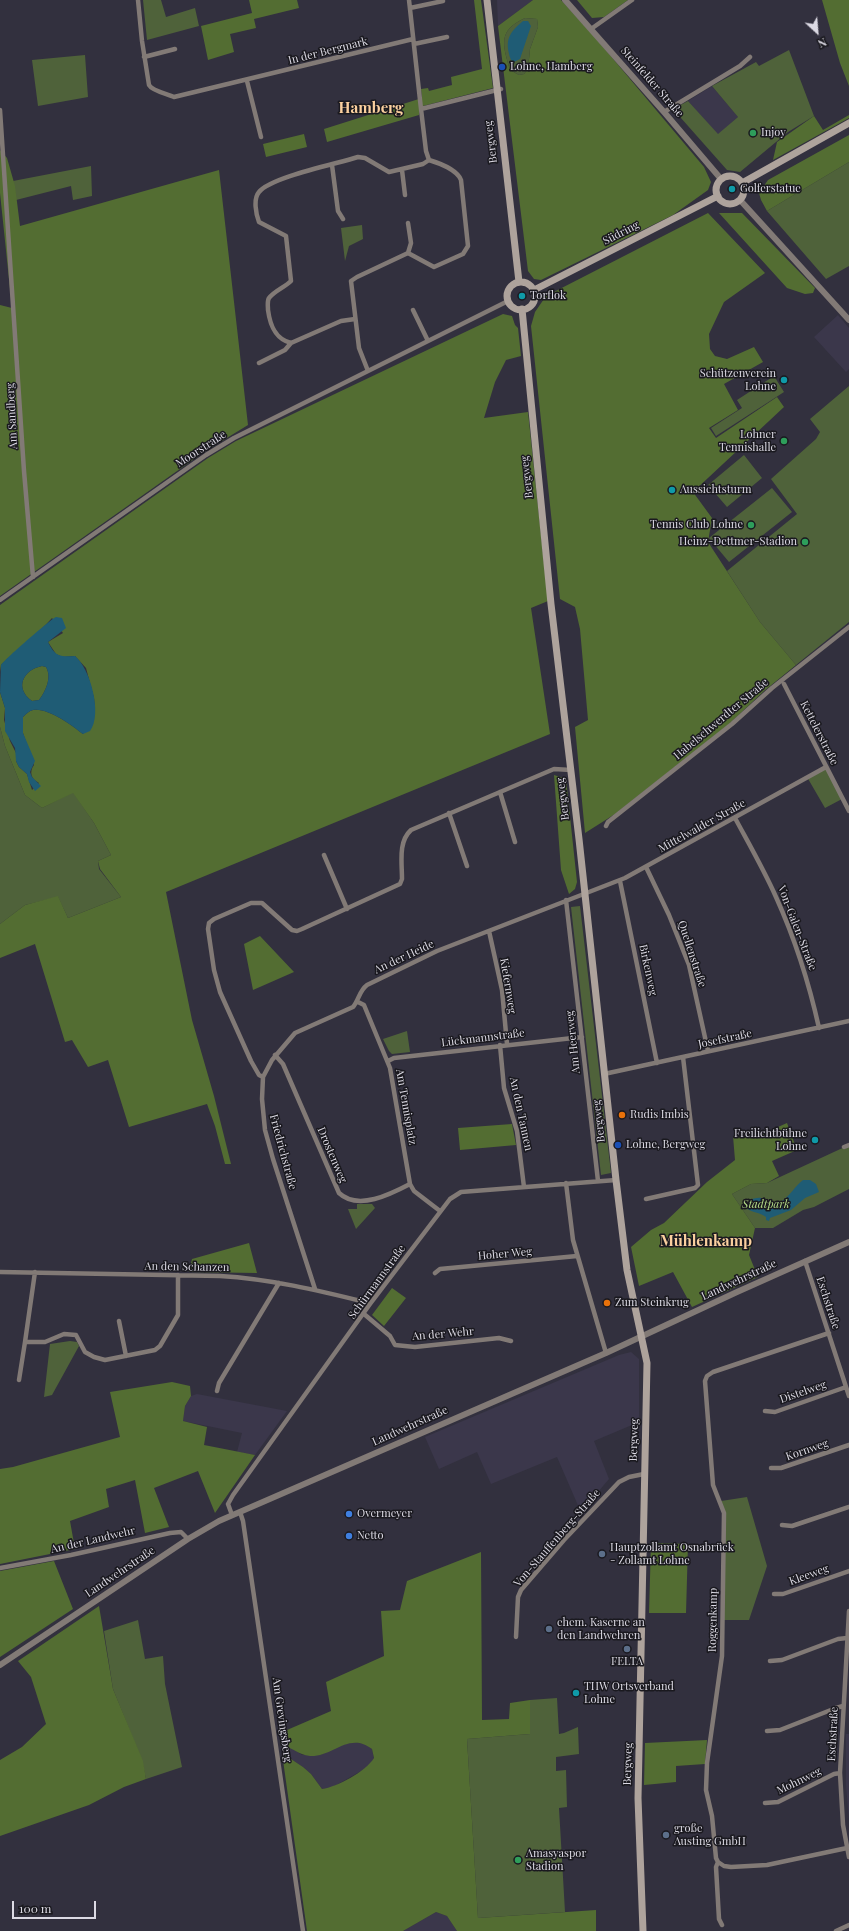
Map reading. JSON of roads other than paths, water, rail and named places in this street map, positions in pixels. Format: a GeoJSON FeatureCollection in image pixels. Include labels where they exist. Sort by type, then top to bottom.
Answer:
{"type":"FeatureCollection","features":[{"type":"Feature","properties":{"kind":"main road","name":"Bergweg"},"geometry":{"type":"LineString","coordinates":[[487,0],[519,282]]}},
{"type":"Feature","properties":{"kind":"main road"},"geometry":{"type":"LineString","coordinates":[[742,183],[849,123]]}},
{"type":"Feature","properties":{"kind":"main road"},"geometry":{"type":"LineString","coordinates":[[727,177],[735,177],[742,183],[744,191],[740,200],[727,204],[718,196],[717,187],[721,180],[727,177]]}},
{"type":"Feature","properties":{"kind":"main road","name":"Südring"},"geometry":{"type":"LineString","coordinates":[[534,290],[718,196]]}},
{"type":"Feature","properties":{"kind":"main road"},"geometry":{"type":"LineString","coordinates":[[519,282],[528,284],[534,290],[533,302],[527,308],[522,309],[513,307],[508,301],[507,293],[509,287],[519,282]]}},
{"type":"Feature","properties":{"kind":"main road","name":"Bergweg"},"geometry":{"type":"LineString","coordinates":[[522,309],[551,604],[571,770],[616,1180],[627,1270],[648,1372],[644,1474],[638,1798],[643,1931]]}},
{"type":"Feature","properties":{"kind":"street","name":"In der Bergmark"},"geometry":{"type":"LineString","coordinates":[[138,0],[144,57],[151,88],[174,97],[413,42],[447,37]]}},
{"type":"Feature","properties":{"kind":"street"},"geometry":{"type":"LineString","coordinates":[[409,0],[426,151],[429,160]]}},
{"type":"Feature","properties":{"kind":"street","name":"Steinfelder Straße"},"geometry":{"type":"LineString","coordinates":[[565,0],[664,112],[721,180]]}},
{"type":"Feature","properties":{"kind":"street"},"geometry":{"type":"LineString","coordinates":[[591,29],[632,0]]}},
{"type":"Feature","properties":{"kind":"street"},"geometry":{"type":"LineString","coordinates":[[410,8],[443,1]]}},
{"type":"Feature","properties":{"kind":"street"},"geometry":{"type":"LineString","coordinates":[[144,57],[175,48]]}},
{"type":"Feature","properties":{"kind":"street"},"geometry":{"type":"LineString","coordinates":[[664,112],[740,66],[750,57]]}},
{"type":"Feature","properties":{"kind":"street"},"geometry":{"type":"LineString","coordinates":[[247,81],[261,137]]}},
{"type":"Feature","properties":{"kind":"street"},"geometry":{"type":"LineString","coordinates":[[421,109],[498,90]]}},
{"type":"Feature","properties":{"kind":"street","name":"Am Sandberg"},"geometry":{"type":"LineString","coordinates":[[0,110],[33,577]]}},
{"type":"Feature","properties":{"kind":"street"},"geometry":{"type":"LineString","coordinates":[[291,343],[271,328],[267,302],[272,295],[292,281],[288,240],[283,233],[259,222],[256,197],[259,192],[278,179],[362,157],[385,171],[392,172],[423,164],[429,160],[438,162],[459,176],[468,246],[463,254],[434,267],[408,253]]}},
{"type":"Feature","properties":{"kind":"street"},"geometry":{"type":"LineString","coordinates":[[332,165],[338,211],[343,219]]}},
{"type":"Feature","properties":{"kind":"street"},"geometry":{"type":"LineString","coordinates":[[402,170],[405,195]]}},
{"type":"Feature","properties":{"kind":"street"},"geometry":{"type":"LineString","coordinates":[[740,200],[849,320]]}},
{"type":"Feature","properties":{"kind":"street"},"geometry":{"type":"LineString","coordinates":[[368,371],[359,348],[351,281],[408,253],[411,243],[408,223]]}},
{"type":"Feature","properties":{"kind":"street","name":"Moorstraße"},"geometry":{"type":"LineString","coordinates":[[0,600],[222,444],[250,428],[508,301]]}},
{"type":"Feature","properties":{"kind":"street"},"geometry":{"type":"LineString","coordinates":[[413,310],[428,341]]}},
{"type":"Feature","properties":{"kind":"street"},"geometry":{"type":"LineString","coordinates":[[259,363],[285,350],[291,343],[341,321],[355,319]]}},
{"type":"Feature","properties":{"kind":"street","name":"Habelschwerdter Straße"},"geometry":{"type":"LineString","coordinates":[[606,826],[608,822],[732,724],[772,688],[849,627]]}},
{"type":"Feature","properties":{"kind":"street","name":"Kettelerstraße"},"geometry":{"type":"LineString","coordinates":[[784,684],[849,811]]}},
{"type":"Feature","properties":{"kind":"street","name":"Mittelwalder Straße"},"geometry":{"type":"LineString","coordinates":[[585,895],[620,881],[826,766]]}},
{"type":"Feature","properties":{"kind":"street"},"geometry":{"type":"LineString","coordinates":[[358,1002],[353,1006],[295,1034],[267,1066],[263,1077],[259,1075],[224,1002],[216,980],[210,946],[208,929],[209,923],[214,919],[251,903],[258,902],[262,903],[292,930],[297,931],[400,884],[402,879],[402,843],[405,836],[411,830],[554,769],[571,770]]}},
{"type":"Feature","properties":{"kind":"street"},"geometry":{"type":"LineString","coordinates":[[500,792],[515,842]]}},
{"type":"Feature","properties":{"kind":"street"},"geometry":{"type":"LineString","coordinates":[[449,814],[467,866]]}},
{"type":"Feature","properties":{"kind":"street","name":"Von-Galen-Straße"},"geometry":{"type":"LineString","coordinates":[[735,818],[776,896],[810,988],[819,1028]]}},
{"type":"Feature","properties":{"kind":"street"},"geometry":{"type":"LineString","coordinates":[[324,854],[347,909]]}},
{"type":"Feature","properties":{"kind":"street","name":"Quellenstraße"},"geometry":{"type":"LineString","coordinates":[[646,867],[669,915],[689,965],[708,1052]]}},
{"type":"Feature","properties":{"kind":"street","name":"Birkenweg"},"geometry":{"type":"LineString","coordinates":[[620,881],[657,1063]]}},
{"type":"Feature","properties":{"kind":"street","name":"An der Heide"},"geometry":{"type":"LineString","coordinates":[[358,1002],[361,989],[367,985],[437,952],[566,900],[585,895]]}},
{"type":"Feature","properties":{"kind":"street","name":"Am Heerweg"},"geometry":{"type":"LineString","coordinates":[[566,900],[598,1181]]}},
{"type":"Feature","properties":{"kind":"street","name":"Kiefernweg"},"geometry":{"type":"LineString","coordinates":[[489,931],[502,990],[507,1044]]}},
{"type":"Feature","properties":{"kind":"street","name":"Am Tennisplatz"},"geometry":{"type":"LineString","coordinates":[[358,1002],[364,1005],[388,1061],[410,1184]]}},
{"type":"Feature","properties":{"kind":"street","name":"Josefstraße"},"geometry":{"type":"LineString","coordinates":[[604,1074],[849,1021]]}},
{"type":"Feature","properties":{"kind":"street","name":"Lückmannstraße"},"geometry":{"type":"LineString","coordinates":[[388,1061],[394,1058],[507,1044],[582,1037]]}},
{"type":"Feature","properties":{"kind":"street","name":"An den Tannen"},"geometry":{"type":"LineString","coordinates":[[500,1045],[504,1088],[517,1131],[524,1187]]}},
{"type":"Feature","properties":{"kind":"street","name":"Drostenweg"},"geometry":{"type":"LineString","coordinates":[[276,1054],[281,1060],[339,1194],[350,1200],[378,1199],[410,1184]]}},
{"type":"Feature","properties":{"kind":"street"},"geometry":{"type":"LineString","coordinates":[[646,1199],[696,1188],[698,1185],[683,1057]]}},
{"type":"Feature","properties":{"kind":"street","name":"Friedrichstraße"},"geometry":{"type":"LineString","coordinates":[[263,1077],[262,1099],[265,1130],[315,1290]]}},
{"type":"Feature","properties":{"kind":"street","name":"Schürmannstraße"},"geometry":{"type":"LineString","coordinates":[[232,1515],[228,1504],[233,1495],[370,1304],[450,1199],[461,1192],[616,1180]]}},
{"type":"Feature","properties":{"kind":"street"},"geometry":{"type":"LineString","coordinates":[[410,1184],[414,1191],[440,1211]]}},
{"type":"Feature","properties":{"kind":"street"},"geometry":{"type":"LineString","coordinates":[[566,1184],[572,1234],[577,1256],[606,1353]]}},
{"type":"Feature","properties":{"kind":"street","name":"Landwehrstraße"},"geometry":{"type":"LineString","coordinates":[[0,1665],[188,1539],[232,1515],[606,1353],[849,1242]]}},
{"type":"Feature","properties":{"kind":"street","name":"Hoher Weg"},"geometry":{"type":"LineString","coordinates":[[435,1273],[440,1269],[577,1256]]}},
{"type":"Feature","properties":{"kind":"street","name":"Eschstraße"},"geometry":{"type":"LineString","coordinates":[[805,1261],[849,1396]]}},
{"type":"Feature","properties":{"kind":"street","name":"An den Schanzen"},"geometry":{"type":"LineString","coordinates":[[0,1272],[178,1275],[254,1278],[315,1290],[370,1304]]}},
{"type":"Feature","properties":{"kind":"street"},"geometry":{"type":"LineString","coordinates":[[19,1380],[35,1272]]}},
{"type":"Feature","properties":{"kind":"street"},"geometry":{"type":"LineString","coordinates":[[25,1342],[45,1342],[70,1333],[76,1335],[85,1352],[105,1360],[149,1352],[160,1346],[178,1315],[178,1275]]}},
{"type":"Feature","properties":{"kind":"street"},"geometry":{"type":"LineString","coordinates":[[217,1391],[219,1383],[279,1283]]}},
{"type":"Feature","properties":{"kind":"street","name":"An der Wehr"},"geometry":{"type":"LineString","coordinates":[[364,1314],[390,1336],[396,1345],[415,1346],[499,1338],[511,1341]]}},
{"type":"Feature","properties":{"kind":"street"},"geometry":{"type":"LineString","coordinates":[[119,1321],[126,1356]]}},
{"type":"Feature","properties":{"kind":"street","name":"Roggenkamp"},"geometry":{"type":"LineString","coordinates":[[722,1925],[719,1919],[716,1867],[718,1862],[714,1854],[712,1816],[706,1790],[707,1763],[722,1656],[724,1513],[714,1485],[705,1381],[707,1376],[713,1372],[829,1333]]}},
{"type":"Feature","properties":{"kind":"street","name":"Distelweg"},"geometry":{"type":"LineString","coordinates":[[765,1411],[775,1412],[846,1387]]}},
{"type":"Feature","properties":{"kind":"street","name":"Kornweg"},"geometry":{"type":"LineString","coordinates":[[771,1468],[781,1468],[849,1445]]}},
{"type":"Feature","properties":{"kind":"street","name":"Von-Stauffenberg-Straße"},"geometry":{"type":"LineString","coordinates":[[516,1637],[518,1597],[521,1590],[564,1540],[619,1482],[630,1477],[644,1474]]}},
{"type":"Feature","properties":{"kind":"street"},"geometry":{"type":"LineString","coordinates":[[782,1525],[792,1526],[849,1507]]}},
{"type":"Feature","properties":{"kind":"street","name":"Am Grevingsberg"},"geometry":{"type":"LineString","coordinates":[[240,1512],[243,1521],[269,1692],[303,1931]]}},
{"type":"Feature","properties":{"kind":"street","name":"An der Landwehr"},"geometry":{"type":"LineString","coordinates":[[0,1568],[71,1555],[170,1533],[181,1532],[188,1539]]}},
{"type":"Feature","properties":{"kind":"street","name":"Kleeweg"},"geometry":{"type":"LineString","coordinates":[[774,1594],[783,1594],[849,1572]]}},
{"type":"Feature","properties":{"kind":"street","name":"Eschstraße"},"geometry":{"type":"LineString","coordinates":[[849,1610],[840,1773],[849,1857]]}},
{"type":"Feature","properties":{"kind":"street"},"geometry":{"type":"LineString","coordinates":[[770,1661],[782,1660],[838,1639],[847,1638]]}},
{"type":"Feature","properties":{"kind":"street"},"geometry":{"type":"LineString","coordinates":[[767,1731],[780,1730],[843,1706]]}},
{"type":"Feature","properties":{"kind":"street","name":"Mohnweg"},"geometry":{"type":"LineString","coordinates":[[765,1803],[778,1802],[834,1774],[840,1773]]}},
{"type":"Feature","properties":{"kind":"street"},"geometry":{"type":"LineString","coordinates":[[718,1862],[731,1867],[767,1865],[847,1848]]}},
{"type":"Feature","properties":{"kind":"street"},"geometry":{"type":"LineString","coordinates":[[836,1931],[849,1925]]}},
{"type":"Feature","properties":{"kind":"water"},"geometry":{"type":"Polygon","coordinates":[[[523,21],[528,21],[531,26],[520,59],[514,62],[511,60],[508,42],[511,33],[523,21]]]}},
{"type":"Feature","properties":{"kind":"water"},"geometry":{"type":"Polygon","coordinates":[[[56,617],[62,618],[66,628],[48,642],[53,651],[59,655],[75,656],[86,670],[93,692],[95,714],[94,723],[90,731],[83,734],[66,722],[45,711],[33,710],[23,717],[23,733],[35,761],[30,772],[32,777],[41,786],[35,791],[29,782],[27,774],[19,767],[16,761],[15,748],[5,731],[5,708],[0,692],[1,665],[56,617]],[[42,666],[35,668],[26,675],[23,680],[23,691],[32,701],[39,700],[46,688],[48,671],[46,667],[42,666]]]}},
{"type":"Feature","properties":{"kind":"water"},"geometry":{"type":"Polygon","coordinates":[[[803,1180],[810,1180],[816,1184],[819,1192],[805,1198],[791,1210],[770,1218],[769,1221],[766,1220],[764,1215],[746,1208],[746,1201],[757,1198],[764,1199],[773,1204],[778,1204],[803,1180]]]}},
{"type":"Feature","properties":{"kind":"place","name":"Lohne, Hamberg"},"geometry":{"type":"Point","coordinates":[502,67]}},
{"type":"Feature","properties":{"kind":"place","name":"Injoy"},"geometry":{"type":"Point","coordinates":[753,133]}},
{"type":"Feature","properties":{"kind":"place","name":"Golferstatue"},"geometry":{"type":"Point","coordinates":[732,189]}},
{"type":"Feature","properties":{"kind":"place","name":"Torflok"},"geometry":{"type":"Point","coordinates":[522,296]}},
{"type":"Feature","properties":{"kind":"place","name":"Schützenverein Lohne"},"geometry":{"type":"Point","coordinates":[784,380]}},
{"type":"Feature","properties":{"kind":"place","name":"Lohner Tennishalle"},"geometry":{"type":"Point","coordinates":[784,441]}},
{"type":"Feature","properties":{"kind":"place","name":"Aussichtsturm"},"geometry":{"type":"Point","coordinates":[672,490]}},
{"type":"Feature","properties":{"kind":"place","name":"Tennis Club Lohne"},"geometry":{"type":"Point","coordinates":[751,525]}},
{"type":"Feature","properties":{"kind":"place","name":"Heinz-Dettmer-Stadion"},"geometry":{"type":"Point","coordinates":[805,542]}},
{"type":"Feature","properties":{"kind":"place","name":"Rudis Imbis"},"geometry":{"type":"Point","coordinates":[622,1115]}},
{"type":"Feature","properties":{"kind":"place","name":"Freilichtbühne Lohne"},"geometry":{"type":"Point","coordinates":[815,1140]}},
{"type":"Feature","properties":{"kind":"place","name":"Lohne, Bergweg"},"geometry":{"type":"Point","coordinates":[618,1145]}},
{"type":"Feature","properties":{"kind":"place","name":"Zum Steinkrug"},"geometry":{"type":"Point","coordinates":[607,1303]}},
{"type":"Feature","properties":{"kind":"place","name":"Overmeyer"},"geometry":{"type":"Point","coordinates":[349,1514]}},
{"type":"Feature","properties":{"kind":"place","name":"Netto"},"geometry":{"type":"Point","coordinates":[349,1536]}},
{"type":"Feature","properties":{"kind":"place","name":"Hauptzollamt Osnabrück - Zollamt Lohne"},"geometry":{"type":"Point","coordinates":[602,1554]}},
{"type":"Feature","properties":{"kind":"place","name":"ehem. Kaserne an den Landwehren"},"geometry":{"type":"Point","coordinates":[549,1629]}},
{"type":"Feature","properties":{"kind":"place","name":"FELTA"},"geometry":{"type":"Point","coordinates":[627,1649]}},
{"type":"Feature","properties":{"kind":"place","name":"THW Ortsverband Lohne"},"geometry":{"type":"Point","coordinates":[576,1693]}},
{"type":"Feature","properties":{"kind":"place","name":"große Austing GmbH"},"geometry":{"type":"Point","coordinates":[666,1835]}},
{"type":"Feature","properties":{"kind":"place","name":"Amasyaspor Stadion"},"geometry":{"type":"Point","coordinates":[518,1860]}},
{"type":"Feature","properties":{"kind":"district","name":"Hamberg"},"geometry":{"type":"Point","coordinates":[371,108]}},
{"type":"Feature","properties":{"kind":"district","name":"Mühlenkamp"},"geometry":{"type":"Point","coordinates":[706,1241]}},
{"type":"Feature","properties":{"kind":"park label","name":"Stadtpark"},"geometry":{"type":"Point","coordinates":[766,1205]}}]}
